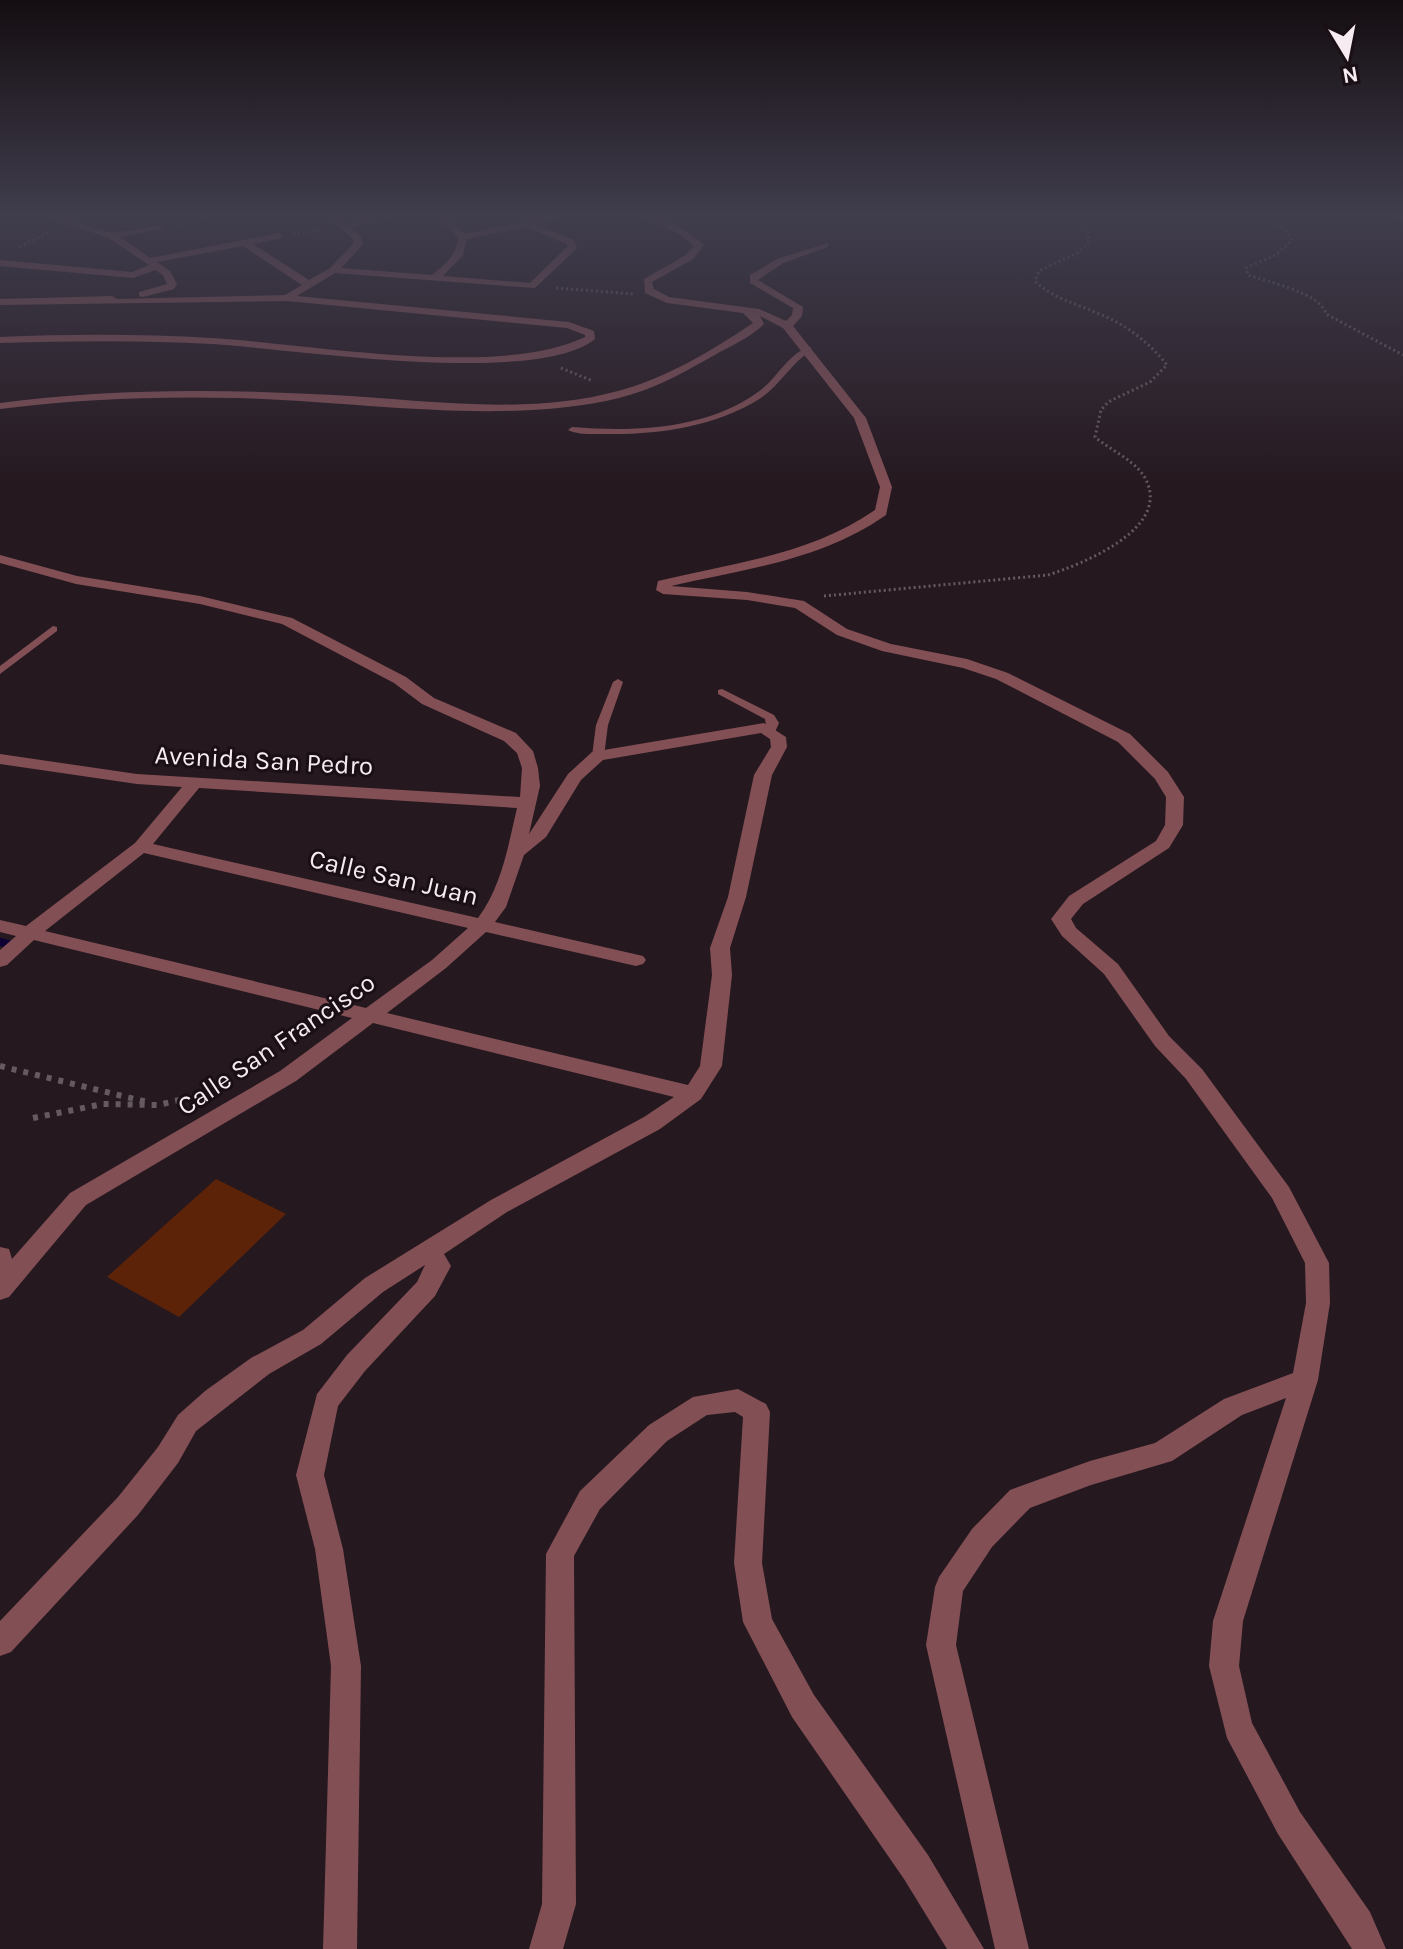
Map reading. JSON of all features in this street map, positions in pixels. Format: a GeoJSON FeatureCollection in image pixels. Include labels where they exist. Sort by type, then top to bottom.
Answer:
{"type":"FeatureCollection","features":[{"type":"Feature","properties":{"kind":"street"},"geometry":{"type":"LineString","coordinates":[[0,340],[193,340],[495,360],[553,356],[590,339],[590,333],[583,328],[569,325],[380,307]]}},
{"type":"Feature","properties":{"kind":"street"},"geometry":{"type":"LineString","coordinates":[[485,317],[494,307]]}},
{"type":"Feature","properties":{"kind":"street"},"geometry":{"type":"LineString","coordinates":[[726,307],[769,314],[787,326],[808,349],[860,418],[886,487],[881,512],[868,523],[810,548],[663,584],[663,590],[670,593],[747,596],[799,604],[842,632],[887,648],[967,664],[1002,676],[1124,738],[1162,776],[1175,797],[1174,825],[1163,844],[1076,900],[1061,919],[1069,932],[1111,969],[1162,1041],[1194,1074],[1281,1193],[1317,1263],[1318,1303],[1305,1380],[1228,1621],[1224,1666],[1238,1727],[1289,1823],[1358,1924],[1369,1949]]}},
{"type":"Feature","properties":{"kind":"street"},"geometry":{"type":"LineString","coordinates":[[787,326],[797,316],[798,307]]}},
{"type":"Feature","properties":{"kind":"street"},"geometry":{"type":"LineString","coordinates":[[0,406],[124,394],[263,395],[471,405],[581,401],[632,390],[744,334],[759,324],[753,314],[745,310]]}},
{"type":"Feature","properties":{"kind":"street"},"geometry":{"type":"LineString","coordinates":[[0,545],[74,575],[76,580]]}},
{"type":"Feature","properties":{"kind":"street"},"geometry":{"type":"LineString","coordinates":[[0,559],[76,580]]}},
{"type":"Feature","properties":{"kind":"street","name":"Calle San Francisco"},"geometry":{"type":"LineString","coordinates":[[4,1274],[78,1199],[288,1076],[373,1016],[439,964],[483,924],[496,907],[510,875],[531,786],[525,751],[510,737],[428,701],[400,680],[287,621],[200,600],[76,580]]}},
{"type":"Feature","properties":{"kind":"street"},"geometry":{"type":"LineString","coordinates":[[0,1642],[128,1506],[168,1455],[187,1423],[260,1366],[312,1337],[374,1285],[499,1206],[652,1123],[693,1094],[711,1066],[722,975],[720,948],[737,897],[763,775],[779,747],[778,737],[764,728],[598,756],[581,768],[534,841],[515,853]]}},
{"type":"Feature","properties":{"kind":"street","name":"Avenida San Pedro"},"geometry":{"type":"LineString","coordinates":[[0,759],[77,773],[526,803]]}},
{"type":"Feature","properties":{"kind":"street"},"geometry":{"type":"LineString","coordinates":[[0,961],[29,934],[141,847],[196,781]]}},
{"type":"Feature","properties":{"kind":"street","name":"Calle San Juan"},"geometry":{"type":"LineString","coordinates":[[141,847],[636,960]]}},
{"type":"Feature","properties":{"kind":"street"},"geometry":{"type":"LineString","coordinates":[[0,926],[693,1094]]}},
{"type":"Feature","properties":{"kind":"street"},"geometry":{"type":"LineString","coordinates":[[340,1949],[346,1666],[329,1549],[310,1475],[326,1402],[356,1363],[426,1289],[439,1266],[429,1251]]}},
{"type":"Feature","properties":{"kind":"street"},"geometry":{"type":"LineString","coordinates":[[1012,1949],[941,1645],[949,1587],[982,1538],[1020,1499],[1090,1473],[1162,1453],[1233,1407],[1305,1380]]}},
{"type":"Feature","properties":{"kind":"street"},"geometry":{"type":"LineString","coordinates":[[546,1949],[559,1904],[560,1554],[590,1500],[658,1433],[702,1405],[738,1400],[757,1412],[748,1563],[758,1622],[803,1706],[916,1867],[967,1949]]}},
{"type":"Feature","properties":{"kind":"lane"},"geometry":{"type":"LineString","coordinates":[[572,430],[648,433],[704,418],[759,395],[808,349]]}},
{"type":"Feature","properties":{"kind":"lane"},"geometry":{"type":"LineString","coordinates":[[0,671],[53,629]]}},
{"type":"Feature","properties":{"kind":"lane"},"geometry":{"type":"LineString","coordinates":[[598,756],[602,725],[618,682]]}},
{"type":"Feature","properties":{"kind":"lane"},"geometry":{"type":"LineString","coordinates":[[722,692],[770,717],[773,723],[771,730]]}},
{"type":"Feature","properties":{"kind":"path"},"geometry":{"type":"LineString","coordinates":[[799,604],[815,597],[1048,575],[1077,567],[1130,533],[1144,519],[1150,504],[1145,480],[1135,466],[1095,437],[1101,410],[1108,402],[1150,382],[1167,365],[1135,334],[1081,307]]}},
{"type":"Feature","properties":{"kind":"path"},"geometry":{"type":"LineString","coordinates":[[1324,307],[1326,314],[1341,324],[1403,355]]}},
{"type":"Feature","properties":{"kind":"path"},"geometry":{"type":"LineString","coordinates":[[0,1066],[158,1105]]}},
{"type":"Feature","properties":{"kind":"path"},"geometry":{"type":"LineString","coordinates":[[33,1118],[103,1104],[158,1105],[191,1099],[221,1088]]}},
{"type":"Feature","properties":{"kind":"shaded area"},"geometry":{"type":"Polygon","coordinates":[[[216,1179],[286,1214],[179,1317],[107,1277],[216,1179]]]}},
{"type":"Feature","properties":{"kind":"waterway"},"geometry":{"type":"LineString","coordinates":[[0,942],[8,944]]}}]}
